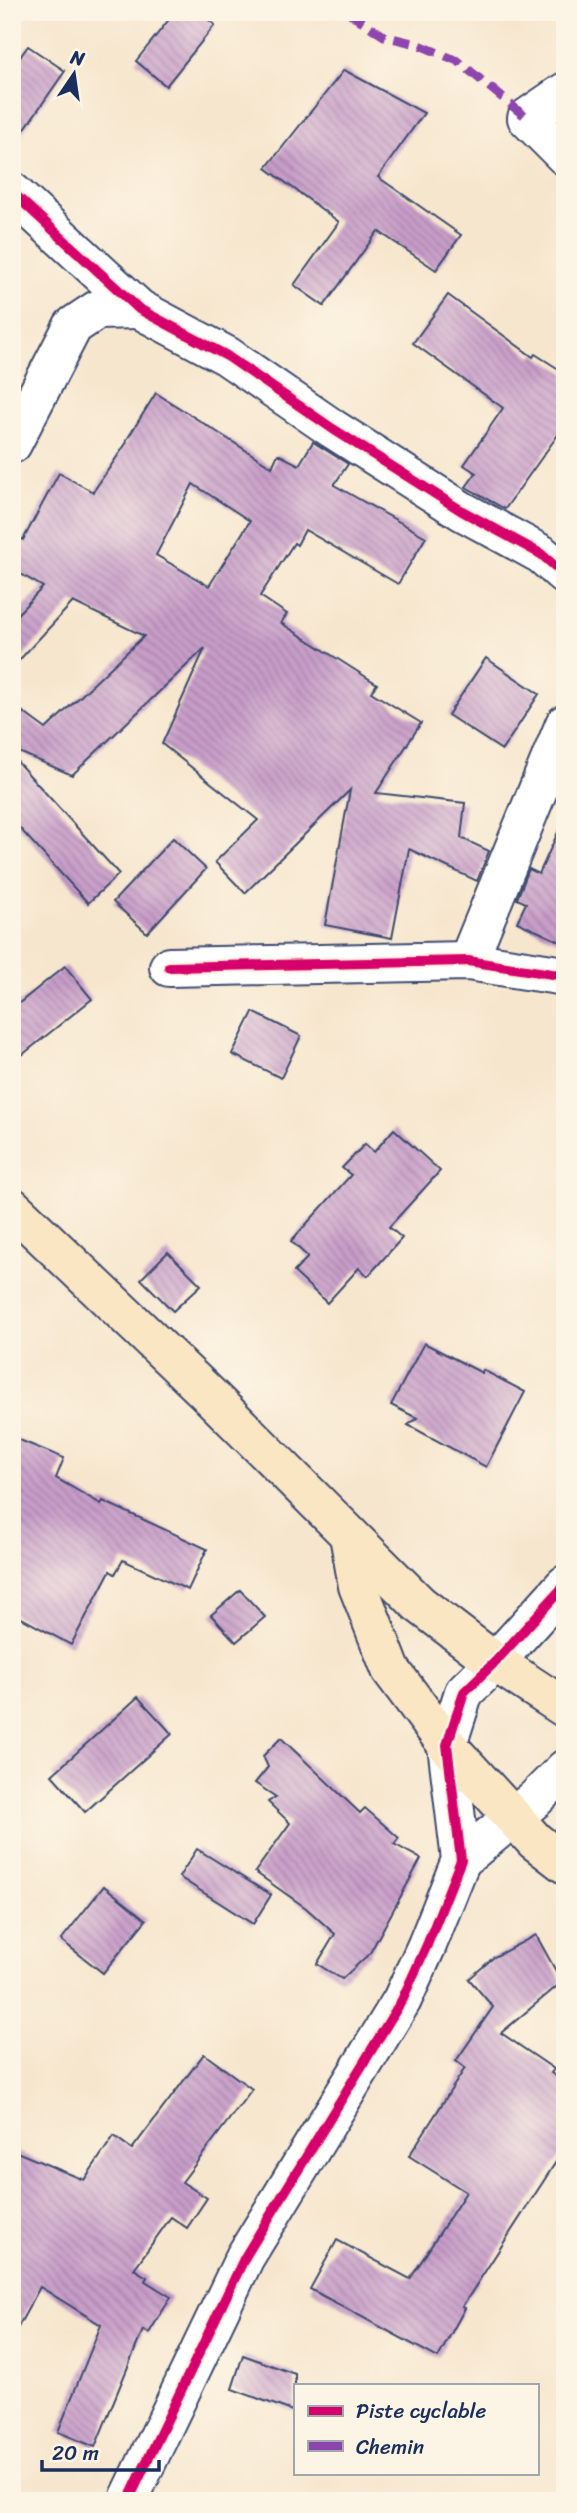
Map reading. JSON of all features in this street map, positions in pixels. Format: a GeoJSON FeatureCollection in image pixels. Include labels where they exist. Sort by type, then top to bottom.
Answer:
{"type":"FeatureCollection","features":[{"type":"Feature","properties":{"kind":"main road"},"geometry":{"type":"LineString","coordinates":[[12,1207],[215,1401],[419,1604],[495,1662],[565,1708]]}},
{"type":"Feature","properties":{"kind":"main road"},"geometry":{"type":"LineString","coordinates":[[349,1535],[358,1586],[391,1670],[447,1745],[535,1841],[565,1864]]}},
{"type":"Feature","properties":{"kind":"street"},"geometry":{"type":"LineString","coordinates":[[565,92],[527,118],[565,156]]}},
{"type":"Feature","properties":{"kind":"street"},"geometry":{"type":"LineString","coordinates":[[12,192],[139,309],[228,356],[333,429],[462,511],[541,554],[565,575]]}},
{"type":"Feature","properties":{"kind":"street"},"geometry":{"type":"LineString","coordinates":[[12,444],[73,326],[97,310],[139,309]]}},
{"type":"Feature","properties":{"kind":"street"},"geometry":{"type":"LineString","coordinates":[[468,961],[565,724]]}},
{"type":"Feature","properties":{"kind":"street"},"geometry":{"type":"LineString","coordinates":[[169,967],[468,961],[565,976]]}},
{"type":"Feature","properties":{"kind":"street"},"geometry":{"type":"LineString","coordinates":[[461,1860],[447,1745],[464,1692],[565,1585]]}},
{"type":"Feature","properties":{"kind":"street"},"geometry":{"type":"LineString","coordinates":[[128,2501],[245,2257],[402,2000],[461,1860],[535,1799],[565,1769]]}},
{"type":"Feature","properties":{"kind":"building"},"geometry":{"type":"Polygon","coordinates":[[[175,12],[199,12],[215,25],[166,86],[136,61],[175,12]]]}},
{"type":"Feature","properties":{"kind":"building"},"geometry":{"type":"Polygon","coordinates":[[[28,46],[65,71],[12,147],[12,68],[28,46]]]}},
{"type":"Feature","properties":{"kind":"building"},"geometry":{"type":"Polygon","coordinates":[[[344,70],[424,113],[378,177],[461,235],[436,270],[378,231],[324,306],[294,285],[339,222],[266,168],[344,70]]]}},
{"type":"Feature","properties":{"kind":"building"},"geometry":{"type":"Polygon","coordinates":[[[448,295],[533,357],[535,354],[565,373],[565,425],[505,509],[466,487],[476,473],[464,465],[503,408],[413,343],[448,295]]]}},
{"type":"Feature","properties":{"kind":"building"},"geometry":{"type":"Polygon","coordinates":[[[156,393],[272,467],[278,454],[299,465],[313,442],[348,464],[334,485],[426,537],[398,584],[305,530],[260,596],[287,614],[281,623],[377,684],[371,692],[421,723],[376,793],[465,803],[461,838],[489,851],[477,881],[409,849],[392,938],[325,925],[350,790],[245,893],[215,862],[258,820],[162,744],[205,648],[72,775],[12,749],[12,704],[46,729],[144,636],[73,602],[12,668],[12,620],[43,587],[12,569],[12,534],[23,540],[59,473],[93,492],[156,393]],[[193,484],[156,555],[209,586],[250,521],[193,484]]]}},
{"type":"Feature","properties":{"kind":"building"},"geometry":{"type":"Polygon","coordinates":[[[486,658],[539,694],[502,750],[448,715],[486,658]]]}},
{"type":"Feature","properties":{"kind":"building"},"geometry":{"type":"Polygon","coordinates":[[[12,756],[119,874],[88,903],[13,821],[12,756]]]}},
{"type":"Feature","properties":{"kind":"building"},"geometry":{"type":"Polygon","coordinates":[[[565,817],[565,944],[517,922],[526,903],[517,899],[529,869],[539,874],[565,817]]]}},
{"type":"Feature","properties":{"kind":"building"},"geometry":{"type":"Polygon","coordinates":[[[173,838],[206,869],[147,933],[113,902],[173,838]]]}},
{"type":"Feature","properties":{"kind":"building"},"geometry":{"type":"Polygon","coordinates":[[[65,966],[92,999],[12,1063],[12,1009],[65,966]]]}},
{"type":"Feature","properties":{"kind":"building"},"geometry":{"type":"Polygon","coordinates":[[[253,1012],[301,1036],[281,1078],[232,1054],[253,1012]]]}},
{"type":"Feature","properties":{"kind":"building"},"geometry":{"type":"Polygon","coordinates":[[[394,1129],[440,1171],[389,1227],[402,1238],[368,1276],[359,1268],[327,1303],[294,1272],[308,1257],[291,1241],[351,1175],[342,1168],[365,1144],[374,1152],[394,1129]]]}},
{"type":"Feature","properties":{"kind":"building"},"geometry":{"type":"Polygon","coordinates":[[[168,1252],[201,1285],[173,1311],[141,1279],[168,1252]]]}},
{"type":"Feature","properties":{"kind":"building"},"geometry":{"type":"Polygon","coordinates":[[[424,1343],[525,1392],[486,1467],[408,1425],[417,1418],[391,1405],[424,1343]]]}},
{"type":"Feature","properties":{"kind":"building"},"geometry":{"type":"Polygon","coordinates":[[[12,1437],[64,1458],[56,1478],[101,1504],[103,1501],[207,1549],[188,1590],[123,1560],[115,1574],[110,1571],[71,1645],[12,1613],[12,1437]]]}},
{"type":"Feature","properties":{"kind":"building"},"geometry":{"type":"Polygon","coordinates":[[[240,1590],[265,1617],[236,1642],[211,1615],[240,1590]]]}},
{"type":"Feature","properties":{"kind":"building"},"geometry":{"type":"Polygon","coordinates":[[[138,1697],[172,1734],[85,1812],[52,1775],[138,1697]]]}},
{"type":"Feature","properties":{"kind":"building"},"geometry":{"type":"Polygon","coordinates":[[[281,1738],[360,1813],[365,1808],[399,1838],[394,1844],[421,1859],[370,1953],[342,1979],[317,1964],[335,1934],[306,1908],[255,1872],[290,1823],[268,1802],[276,1797],[255,1783],[268,1767],[263,1756],[281,1738]]]}},
{"type":"Feature","properties":{"kind":"building"},"geometry":{"type":"Polygon","coordinates":[[[197,1849],[271,1895],[253,1924],[179,1877],[197,1849]]]}},
{"type":"Feature","properties":{"kind":"building"},"geometry":{"type":"Polygon","coordinates":[[[104,1886],[146,1920],[103,1973],[61,1940],[104,1886]]]}},
{"type":"Feature","properties":{"kind":"building"},"geometry":{"type":"Polygon","coordinates":[[[536,1935],[562,1982],[501,2033],[554,2069],[551,2073],[565,2082],[565,2148],[462,2307],[465,2308],[438,2358],[310,2289],[337,2240],[410,2279],[466,2192],[409,2156],[465,2068],[456,2061],[493,2007],[469,1979],[494,1957],[536,1935]]]}},
{"type":"Feature","properties":{"kind":"building"},"geometry":{"type":"Polygon","coordinates":[[[204,2054],[252,2089],[182,2182],[207,2198],[187,2228],[171,2217],[134,2269],[147,2277],[145,2281],[171,2297],[149,2333],[143,2330],[95,2447],[58,2432],[101,2325],[40,2287],[12,2338],[12,2150],[84,2180],[114,2136],[132,2149],[204,2054]]]}},
{"type":"Feature","properties":{"kind":"building"},"geometry":{"type":"Polygon","coordinates":[[[243,2355],[295,2374],[294,2412],[232,2389],[243,2355]]]}},
{"type":"Feature","properties":{"kind":"marked path"},"geometry":{"type":"LineString","coordinates":[[348,12],[384,36],[417,44],[458,61],[527,118]]}},
{"type":"Feature","properties":{"kind":"cycle path"},"geometry":{"type":"LineString","coordinates":[[12,192],[139,309],[227,356],[333,429],[462,511],[541,554],[565,575]]}},
{"type":"Feature","properties":{"kind":"cycle path"},"geometry":{"type":"LineString","coordinates":[[169,967],[468,961],[565,976]]}},
{"type":"Feature","properties":{"kind":"cycle path"},"geometry":{"type":"LineString","coordinates":[[128,2501],[245,2257],[402,2000],[427,1945],[461,1860],[447,1745],[464,1692],[565,1585]]}}]}
